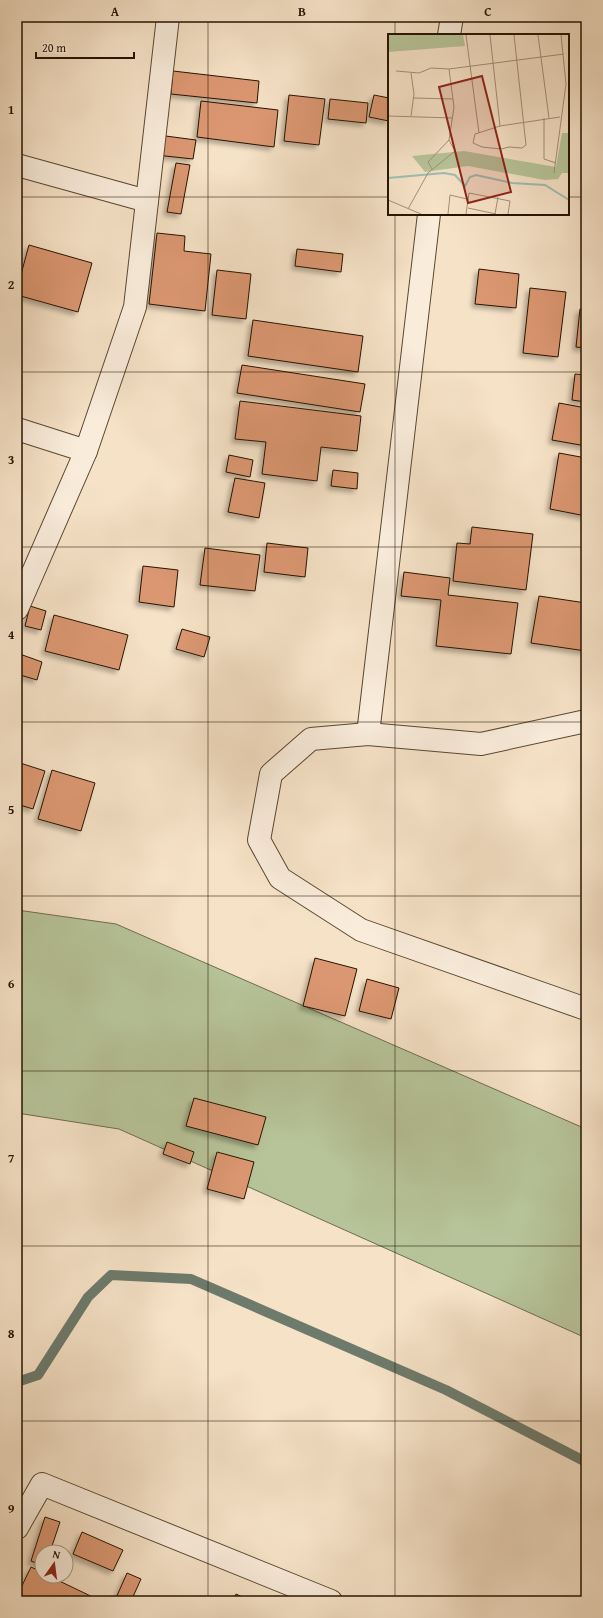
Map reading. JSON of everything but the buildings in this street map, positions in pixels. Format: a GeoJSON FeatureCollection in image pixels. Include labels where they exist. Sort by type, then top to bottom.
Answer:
{"type":"FeatureCollection","features":[{"type":"Feature","properties":{"kind":"street"},"geometry":{"type":"LineString","coordinates":[[17,609],[86,451],[135,307],[168,17]]}},
{"type":"Feature","properties":{"kind":"street"},"geometry":{"type":"LineString","coordinates":[[449,34],[452,17]]}},
{"type":"Feature","properties":{"kind":"street"},"geometry":{"type":"LineString","coordinates":[[17,165],[147,201]]}},
{"type":"Feature","properties":{"kind":"street"},"geometry":{"type":"LineString","coordinates":[[368,734],[429,215]]}},
{"type":"Feature","properties":{"kind":"street"},"geometry":{"type":"LineString","coordinates":[[17,429],[86,451]]}},
{"type":"Feature","properties":{"kind":"street"},"geometry":{"type":"LineString","coordinates":[[586,721],[481,744],[368,734],[311,739],[271,774],[259,840],[280,878],[361,930],[586,1009]]}},
{"type":"Feature","properties":{"kind":"street"},"geometry":{"type":"LineString","coordinates":[[17,1528],[42,1484],[331,1601]]}},
{"type":"Feature","properties":{"kind":"green space"},"geometry":{"type":"Polygon","coordinates":[[[17,910],[116,924],[586,1129],[586,1338],[119,1129],[17,1113],[17,910]]]}},
{"type":"Feature","properties":{"kind":"waterway"},"geometry":{"type":"LineString","coordinates":[[17,1382],[38,1375],[88,1297],[111,1275],[191,1279],[446,1390],[586,1462]]}}]}
